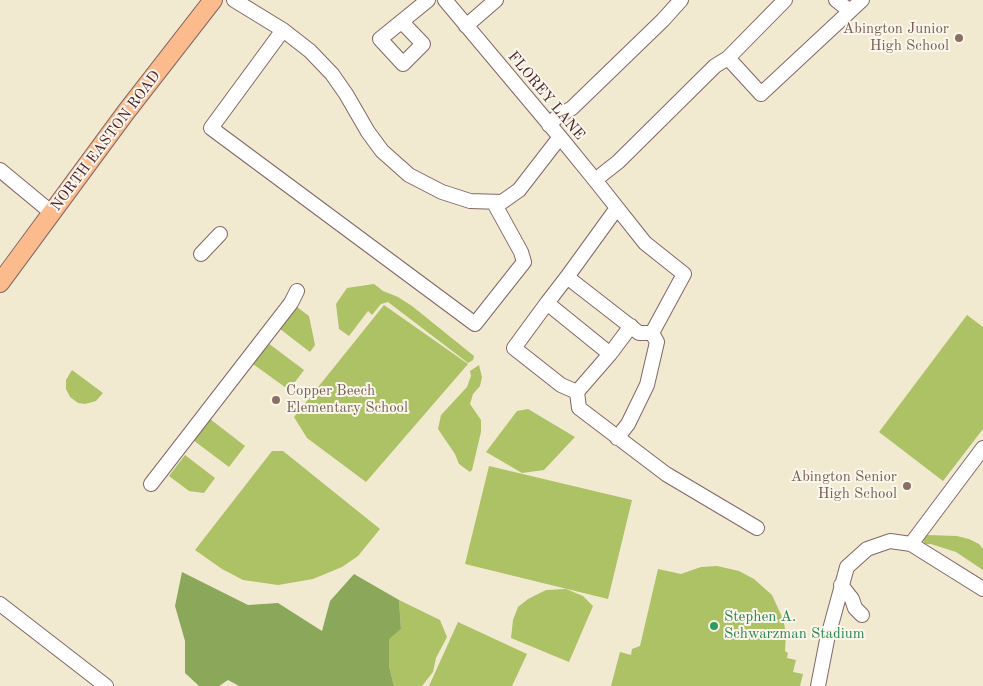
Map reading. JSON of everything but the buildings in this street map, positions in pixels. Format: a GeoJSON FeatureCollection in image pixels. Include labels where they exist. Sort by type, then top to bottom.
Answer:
{"type":"FeatureCollection","features":[{"type":"Feature","properties":{"kind":"main road","name":"NORTH EASTON ROAD"},"geometry":{"type":"LineString","coordinates":[[1,278],[213,0]]}},
{"type":"Feature","properties":{"kind":"street"},"geometry":{"type":"LineString","coordinates":[[234,0],[283,30],[310,51],[332,74],[382,152],[409,175],[442,192],[470,201],[502,202],[519,190],[560,137]]}},
{"type":"Feature","properties":{"kind":"street"},"geometry":{"type":"LineString","coordinates":[[402,22],[428,0]]}},
{"type":"Feature","properties":{"kind":"street","name":"FLOREY LANE"},"geometry":{"type":"LineString","coordinates":[[445,0],[645,242],[684,274],[652,332]]}},
{"type":"Feature","properties":{"kind":"street"},"geometry":{"type":"LineString","coordinates":[[466,26],[496,0]]}},
{"type":"Feature","properties":{"kind":"street"},"geometry":{"type":"LineString","coordinates":[[549,125],[557,117],[572,108],[663,20],[681,0]]}},
{"type":"Feature","properties":{"kind":"street"},"geometry":{"type":"LineString","coordinates":[[595,180],[618,162],[715,66],[728,58],[785,0]]}},
{"type":"Feature","properties":{"kind":"street"},"geometry":{"type":"LineString","coordinates":[[836,0],[850,12]]}},
{"type":"Feature","properties":{"kind":"street"},"geometry":{"type":"LineString","coordinates":[[728,58],[761,94],[862,0]]}},
{"type":"Feature","properties":{"kind":"street"},"geometry":{"type":"LineString","coordinates":[[283,30],[211,128],[475,324],[524,262],[521,252],[494,203]]}},
{"type":"Feature","properties":{"kind":"street"},"geometry":{"type":"LineString","coordinates":[[0,170],[52,213]]}},
{"type":"Feature","properties":{"kind":"street"},"geometry":{"type":"LineString","coordinates":[[577,392],[561,385],[514,348],[567,277],[620,211]]}},
{"type":"Feature","properties":{"kind":"street"},"geometry":{"type":"LineString","coordinates":[[202,254],[220,234]]}},
{"type":"Feature","properties":{"kind":"street"},"geometry":{"type":"LineString","coordinates":[[567,277],[640,333],[652,332],[657,342],[647,385],[628,424],[617,438]]}},
{"type":"Feature","properties":{"kind":"street"},"geometry":{"type":"LineString","coordinates":[[151,484],[291,303],[297,291]]}},
{"type":"Feature","properties":{"kind":"street"},"geometry":{"type":"LineString","coordinates":[[547,303],[610,354]]}},
{"type":"Feature","properties":{"kind":"street"},"geometry":{"type":"LineString","coordinates":[[631,326],[577,392],[579,408],[666,474],[757,528]]}},
{"type":"Feature","properties":{"kind":"street"},"geometry":{"type":"LineString","coordinates":[[911,544],[983,448]]}},
{"type":"Feature","properties":{"kind":"street"},"geometry":{"type":"LineString","coordinates":[[818,686],[827,640],[847,567],[867,549],[890,541],[911,544],[983,588]]}},
{"type":"Feature","properties":{"kind":"street"},"geometry":{"type":"LineString","coordinates":[[841,585],[852,599],[854,608],[862,615]]}},
{"type":"Feature","properties":{"kind":"street"},"geometry":{"type":"LineString","coordinates":[[0,604],[106,686]]}},
{"type":"Feature","properties":{"kind":"green space"},"geometry":{"type":"Polygon","coordinates":[[[374,284],[383,291],[398,297],[412,306],[474,356],[473,360],[468,363],[388,302],[381,304],[372,315],[368,311],[349,336],[339,329],[336,304],[347,288],[374,284]]]}},
{"type":"Feature","properties":{"kind":"green space"},"geometry":{"type":"Polygon","coordinates":[[[384,305],[468,364],[366,482],[307,438],[294,417],[384,305]]]}},
{"type":"Feature","properties":{"kind":"green space"},"geometry":{"type":"Polygon","coordinates":[[[297,307],[309,316],[315,345],[310,352],[280,329],[297,307]]]}},
{"type":"Feature","properties":{"kind":"green space"},"geometry":{"type":"Polygon","coordinates":[[[967,315],[983,327],[983,429],[943,481],[879,432],[967,315]]]}},
{"type":"Feature","properties":{"kind":"green space"},"geometry":{"type":"Polygon","coordinates":[[[268,343],[304,370],[289,390],[253,364],[268,343]]]}},
{"type":"Feature","properties":{"kind":"green space"},"geometry":{"type":"Polygon","coordinates":[[[479,365],[482,377],[480,386],[473,394],[470,404],[481,420],[481,432],[470,472],[459,464],[455,454],[438,429],[441,415],[467,387],[471,376],[470,371],[479,365]]]}},
{"type":"Feature","properties":{"kind":"green space"},"geometry":{"type":"Polygon","coordinates":[[[72,370],[103,393],[96,401],[85,404],[78,403],[70,397],[66,389],[66,380],[72,370]]]}},
{"type":"Feature","properties":{"kind":"green space"},"geometry":{"type":"Polygon","coordinates":[[[528,409],[575,437],[544,470],[522,473],[486,452],[517,411],[528,409]]]}},
{"type":"Feature","properties":{"kind":"green space"},"geometry":{"type":"Polygon","coordinates":[[[210,419],[245,446],[229,467],[193,440],[210,419]]]}},
{"type":"Feature","properties":{"kind":"green space"},"geometry":{"type":"Polygon","coordinates":[[[272,451],[283,451],[380,529],[358,556],[342,567],[313,579],[278,585],[243,580],[222,569],[195,550],[272,451]]]}},
{"type":"Feature","properties":{"kind":"green space"},"geometry":{"type":"Polygon","coordinates":[[[185,455],[215,478],[204,493],[189,491],[169,476],[185,455]]]}},
{"type":"Feature","properties":{"kind":"green space"},"geometry":{"type":"Polygon","coordinates":[[[489,466],[632,500],[608,599],[465,564],[489,466]]]}},
{"type":"Feature","properties":{"kind":"green space"},"geometry":{"type":"Polygon","coordinates":[[[928,535],[957,536],[979,544],[983,549],[983,570],[956,552],[925,544],[922,539],[928,535]]]}},
{"type":"Feature","properties":{"kind":"green space","name":"Stephen A. Schwarzman Stadium"},"geometry":{"type":"Polygon","coordinates":[[[717,566],[739,571],[754,579],[772,595],[783,619],[786,633],[785,651],[788,653],[787,658],[796,660],[793,672],[803,674],[800,686],[611,686],[620,652],[631,655],[632,649],[640,646],[658,569],[681,574],[701,567],[717,566]]]}},
{"type":"Feature","properties":{"kind":"green space"},"geometry":{"type":"Polygon","coordinates":[[[182,572],[248,605],[278,603],[322,631],[330,601],[354,574],[399,600],[401,629],[389,639],[389,666],[394,686],[239,686],[228,680],[219,686],[199,686],[185,673],[185,641],[175,606],[182,572]]]}},
{"type":"Feature","properties":{"kind":"green space"},"geometry":{"type":"Polygon","coordinates":[[[566,589],[583,596],[593,606],[569,662],[511,638],[513,620],[518,607],[528,599],[546,590],[566,589]]]}},
{"type":"Feature","properties":{"kind":"green space"},"geometry":{"type":"Polygon","coordinates":[[[399,600],[440,620],[447,637],[436,658],[433,672],[422,686],[394,686],[389,666],[389,638],[401,629],[399,600]]]}},
{"type":"Feature","properties":{"kind":"green space"},"geometry":{"type":"Polygon","coordinates":[[[458,622],[527,654],[512,686],[429,686],[458,622]]]}},
{"type":"Feature","properties":{"kind":"place","name":"Abington Junior High School"},"geometry":{"type":"Point","coordinates":[959,38]}},
{"type":"Feature","properties":{"kind":"place","name":"Copper Beech Elementary School"},"geometry":{"type":"Point","coordinates":[276,400]}},
{"type":"Feature","properties":{"kind":"place","name":"Abington Senior High School"},"geometry":{"type":"Point","coordinates":[907,486]}},
{"type":"Feature","properties":{"kind":"place","name":"Stephen A. Schwarzman Stadium"},"geometry":{"type":"Point","coordinates":[714,626]}}]}
